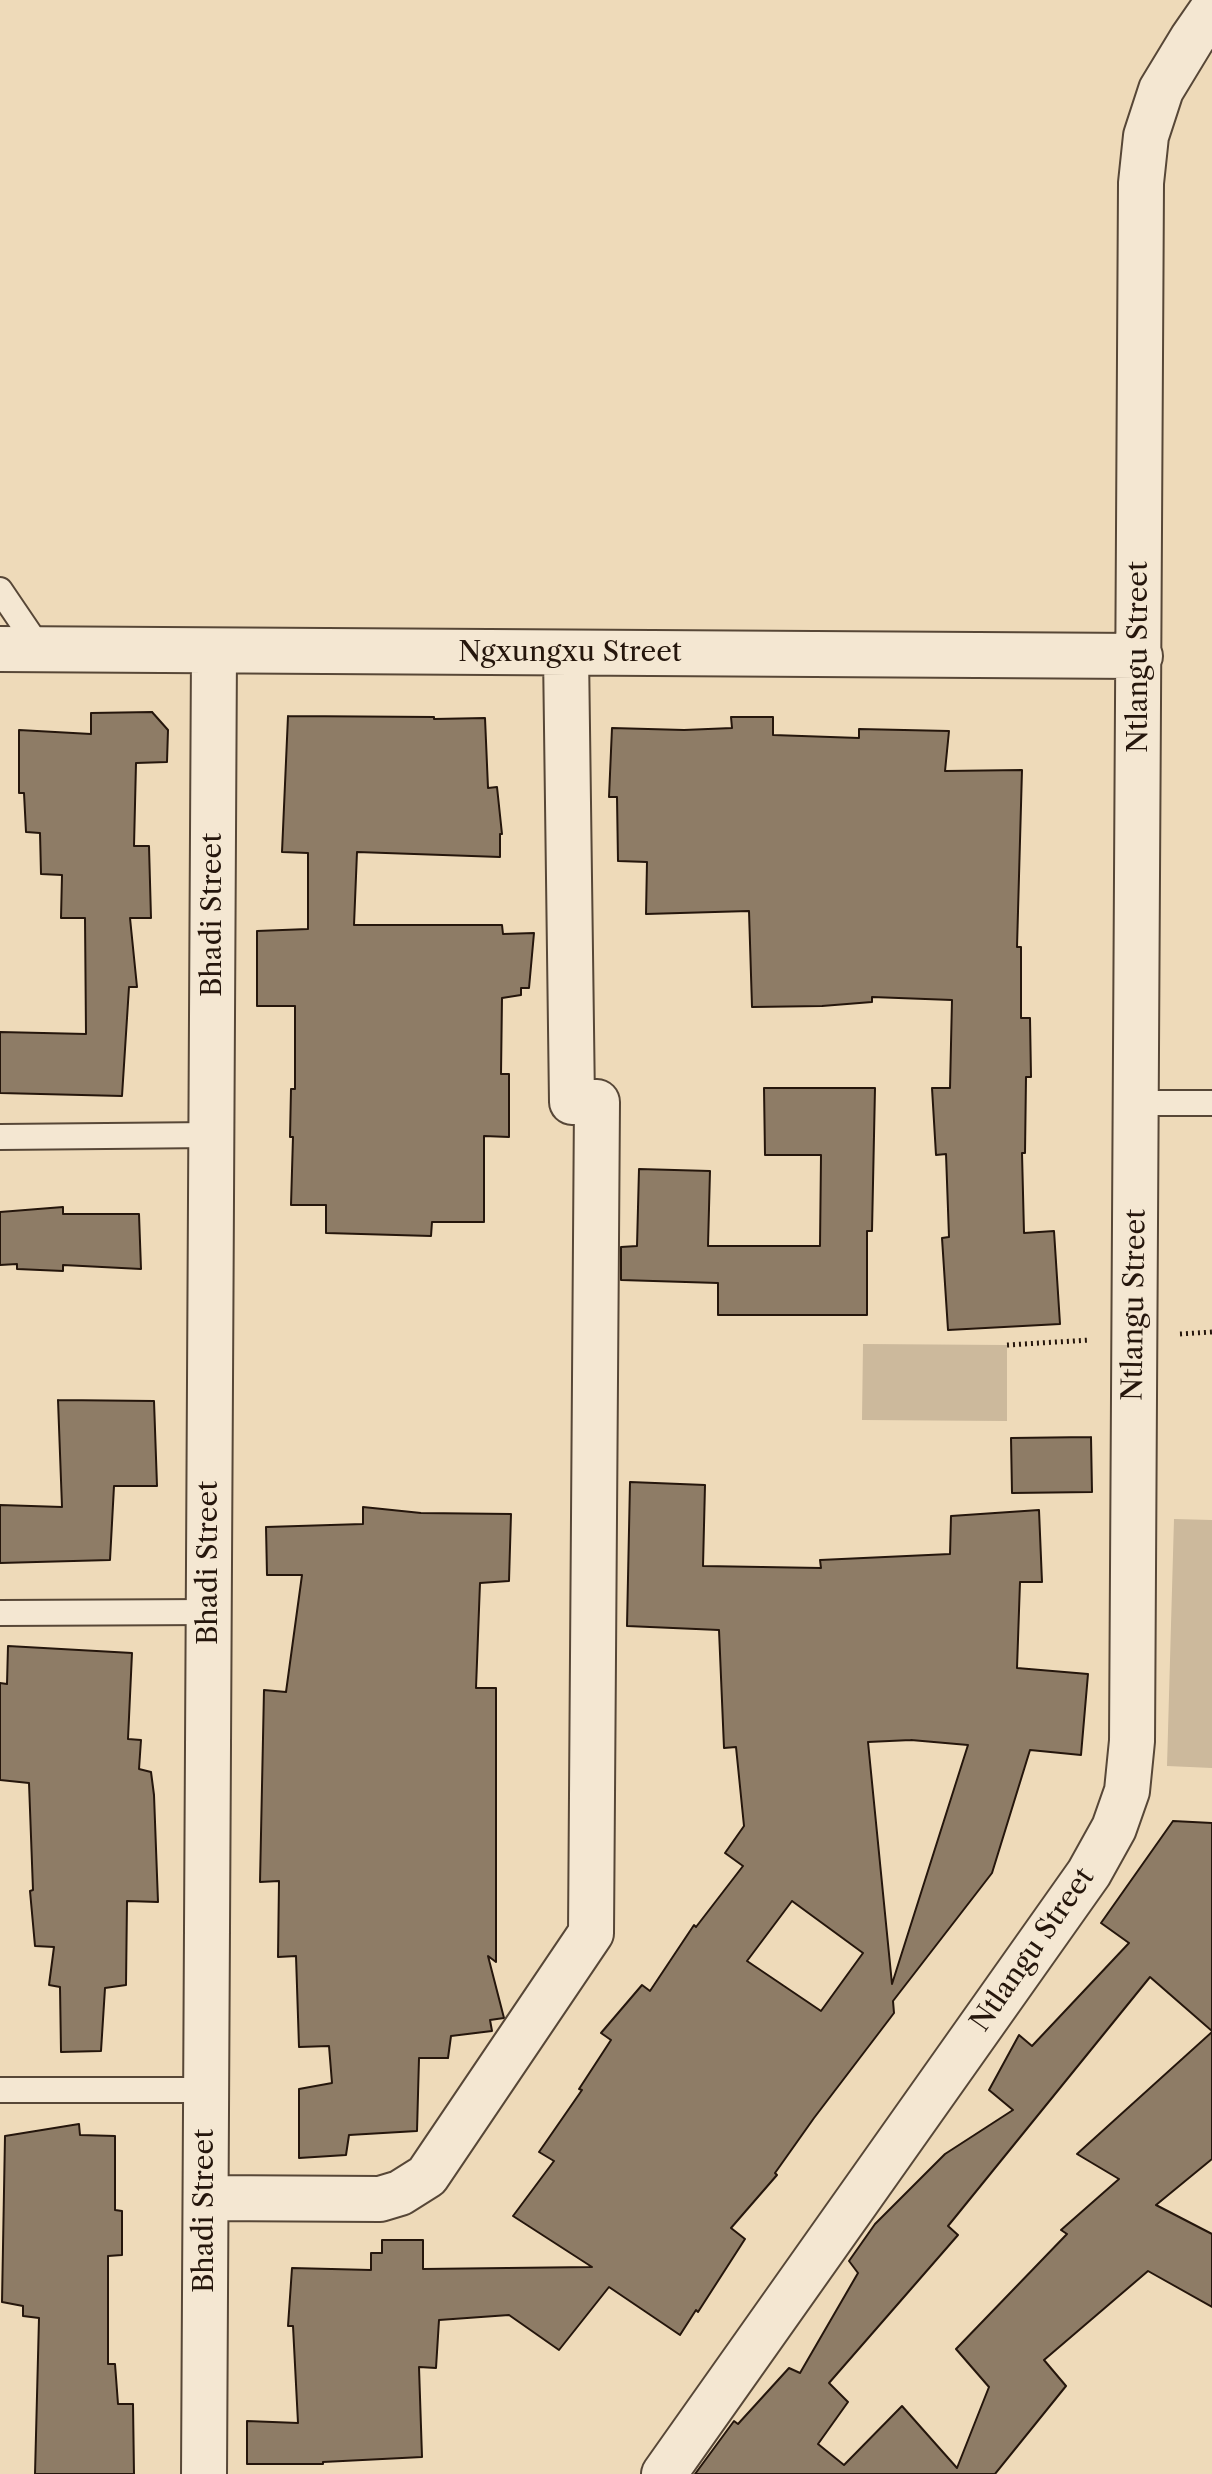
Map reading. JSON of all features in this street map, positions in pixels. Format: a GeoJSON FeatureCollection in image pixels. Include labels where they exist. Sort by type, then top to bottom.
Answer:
{"type":"FeatureCollection","features":[{"type":"Feature","properties":{"kind":"street","name":"Ntlangu Street"},"geometry":{"type":"LineString","coordinates":[[664,2474],[1089,1873],[1114,1828],[1127,1791],[1132,1741],[1141,183],[1146,136],[1161,90],[1212,10]]}},
{"type":"Feature","properties":{"kind":"street","name":"Ngxungxu Street"},"geometry":{"type":"LineString","coordinates":[[20,649],[1140,656]]}},
{"type":"Feature","properties":{"kind":"street","name":"Bhadi Street"},"geometry":{"type":"LineString","coordinates":[[204,2474],[214,651]]}},
{"type":"Feature","properties":{"kind":"street"},"geometry":{"type":"LineString","coordinates":[[206,2198],[380,2199],[400,2193],[427,2176],[591,1933],[597,1102],[572,1102],[566,653]]}},
{"type":"Feature","properties":{"kind":"lane"},"geometry":{"type":"LineString","coordinates":[[0,590],[20,649]]}},
{"type":"Feature","properties":{"kind":"lane"},"geometry":{"type":"LineString","coordinates":[[1136,1103],[1212,1103]]}},
{"type":"Feature","properties":{"kind":"lane"},"geometry":{"type":"LineString","coordinates":[[0,1137],[212,1135]]}},
{"type":"Feature","properties":{"kind":"lane"},"geometry":{"type":"LineString","coordinates":[[0,1613],[209,1612]]}},
{"type":"Feature","properties":{"kind":"lane"},"geometry":{"type":"LineString","coordinates":[[0,2090],[206,2090]]}},
{"type":"Feature","properties":{"kind":"shaded area"},"geometry":{"type":"Polygon","coordinates":[[[863,1344],[1007,1345],[1007,1421],[862,1420],[863,1344]]]}},
{"type":"Feature","properties":{"kind":"shaded area"},"geometry":{"type":"Polygon","coordinates":[[[1174,1519],[1212,1520],[1212,1768],[1167,1766],[1174,1519]]]}},
{"type":"Feature","properties":{"kind":"building"},"geometry":{"type":"Polygon","coordinates":[[[152,712],[168,730],[167,762],[136,763],[134,846],[149,846],[151,918],[130,918],[137,987],[129,987],[122,1096],[0,1093],[0,1032],[86,1034],[85,918],[61,918],[62,875],[41,874],[40,833],[26,832],[24,793],[19,793],[19,730],[91,734],[91,713],[152,712]]]}},
{"type":"Feature","properties":{"kind":"building"},"geometry":{"type":"Polygon","coordinates":[[[288,716],[485,718],[488,788],[497,787],[502,834],[500,857],[357,852],[354,925],[502,925],[503,934],[534,933],[529,988],[521,988],[521,995],[502,998],[501,1074],[509,1074],[509,1137],[484,1136],[484,1222],[432,1222],[431,1236],[326,1233],[326,1205],[291,1205],[295,1006],[257,1006],[257,931],[308,929],[308,853],[282,852],[288,716]]]}},
{"type":"Feature","properties":{"kind":"building"},"geometry":{"type":"Polygon","coordinates":[[[731,717],[773,717],[773,735],[859,738],[859,729],[949,731],[945,771],[1022,770],[1017,947],[1021,947],[1021,1018],[1030,1018],[1031,1077],[1026,1077],[1025,1153],[1022,1153],[1024,1233],[1054,1231],[1060,1324],[948,1330],[942,1238],[949,1237],[946,1154],[936,1155],[932,1088],[950,1088],[952,1000],[872,997],[872,1002],[752,1007],[749,911],[646,914],[647,862],[618,861],[617,797],[609,797],[612,728],[732,728],[731,717]]]}},
{"type":"Feature","properties":{"kind":"building"},"geometry":{"type":"Polygon","coordinates":[[[764,1088],[875,1088],[872,1231],[867,1231],[867,1315],[718,1315],[718,1283],[621,1280],[621,1247],[637,1246],[639,1169],[710,1171],[708,1246],[820,1246],[821,1155],[765,1155],[764,1088]]]}},
{"type":"Feature","properties":{"kind":"building"},"geometry":{"type":"Polygon","coordinates":[[[63,1207],[63,1214],[139,1214],[141,1269],[63,1265],[63,1271],[17,1269],[17,1264],[0,1265],[0,1212],[63,1207]]]}},
{"type":"Feature","properties":{"kind":"building"},"geometry":{"type":"Polygon","coordinates":[[[58,1400],[154,1401],[157,1486],[114,1486],[110,1560],[0,1563],[0,1505],[62,1507],[58,1400]]]}},
{"type":"Feature","properties":{"kind":"building"},"geometry":{"type":"Polygon","coordinates":[[[1091,1437],[1092,1492],[1012,1493],[1011,1438],[1091,1437]]]}},
{"type":"Feature","properties":{"kind":"building"},"geometry":{"type":"Polygon","coordinates":[[[630,1482],[705,1485],[703,1566],[821,1568],[820,1560],[950,1554],[951,1516],[1039,1510],[1042,1582],[1020,1582],[1017,1668],[1088,1674],[1081,1755],[1030,1750],[992,1873],[893,2001],[894,2013],[814,2118],[775,2173],[777,2175],[731,2228],[745,2239],[680,2335],[609,2287],[559,2350],[509,2315],[439,2320],[436,2368],[419,2367],[422,2457],[323,2464],[247,2464],[247,2421],[298,2423],[293,2326],[288,2326],[292,2268],[371,2270],[371,2253],[382,2253],[382,2240],[423,2240],[423,2269],[592,2267],[513,2216],[554,2161],[539,2152],[582,2090],[579,2089],[611,2040],[601,2033],[642,1985],[650,1991],[694,1925],[696,1927],[743,1866],[725,1853],[744,1826],[736,1747],[724,1748],[719,1630],[627,1626],[630,1482]],[[911,1740],[868,1742],[892,1984],[968,1745],[911,1740]],[[792,1901],[747,1961],[821,2011],[863,1953],[792,1901]]]}},
{"type":"Feature","properties":{"kind":"building"},"geometry":{"type":"Polygon","coordinates":[[[363,1507],[421,1513],[511,1514],[509,1581],[480,1583],[476,1688],[496,1688],[496,1962],[488,1956],[504,2018],[490,2020],[492,2031],[451,2036],[448,2058],[419,2058],[417,2131],[349,2135],[346,2155],[299,2158],[299,2089],[332,2083],[329,2046],[299,2047],[296,1956],[278,1957],[279,1881],[260,1882],[264,1690],[286,1692],[302,1575],[267,1575],[266,1527],[363,1524],[363,1507]]]}},
{"type":"Feature","properties":{"kind":"building"},"geometry":{"type":"Polygon","coordinates":[[[8,1646],[132,1653],[128,1739],[141,1740],[139,1769],[151,1772],[158,1902],[127,1901],[126,1985],[105,1988],[101,2051],[61,2052],[60,1987],[49,1985],[54,1947],[35,1946],[30,1891],[33,1890],[29,1783],[0,1780],[0,1683],[7,1684],[8,1646]]]}},
{"type":"Feature","properties":{"kind":"building"},"geometry":{"type":"Polygon","coordinates":[[[1173,1821],[1212,1823],[1212,2031],[1150,1977],[948,2226],[958,2235],[829,2383],[848,2402],[818,2444],[844,2465],[902,2406],[957,2468],[989,2387],[956,2349],[1067,2234],[1061,2230],[1119,2179],[1077,2154],[1212,2032],[1212,2159],[1156,2205],[1212,2234],[1212,2307],[1148,2271],[1044,2360],[1066,2386],[995,2474],[695,2474],[734,2421],[738,2424],[789,2368],[800,2373],[858,2273],[849,2261],[875,2224],[945,2154],[1013,2110],[989,2090],[1019,2035],[1032,2046],[1129,1943],[1101,1923],[1173,1821]]]}},
{"type":"Feature","properties":{"kind":"building"},"geometry":{"type":"Polygon","coordinates":[[[79,2124],[80,2135],[115,2136],[115,2210],[122,2211],[122,2255],[108,2256],[108,2364],[115,2364],[118,2404],[133,2404],[134,2474],[35,2474],[39,2318],[23,2316],[23,2306],[2,2302],[5,2136],[79,2124]]]}}]}
